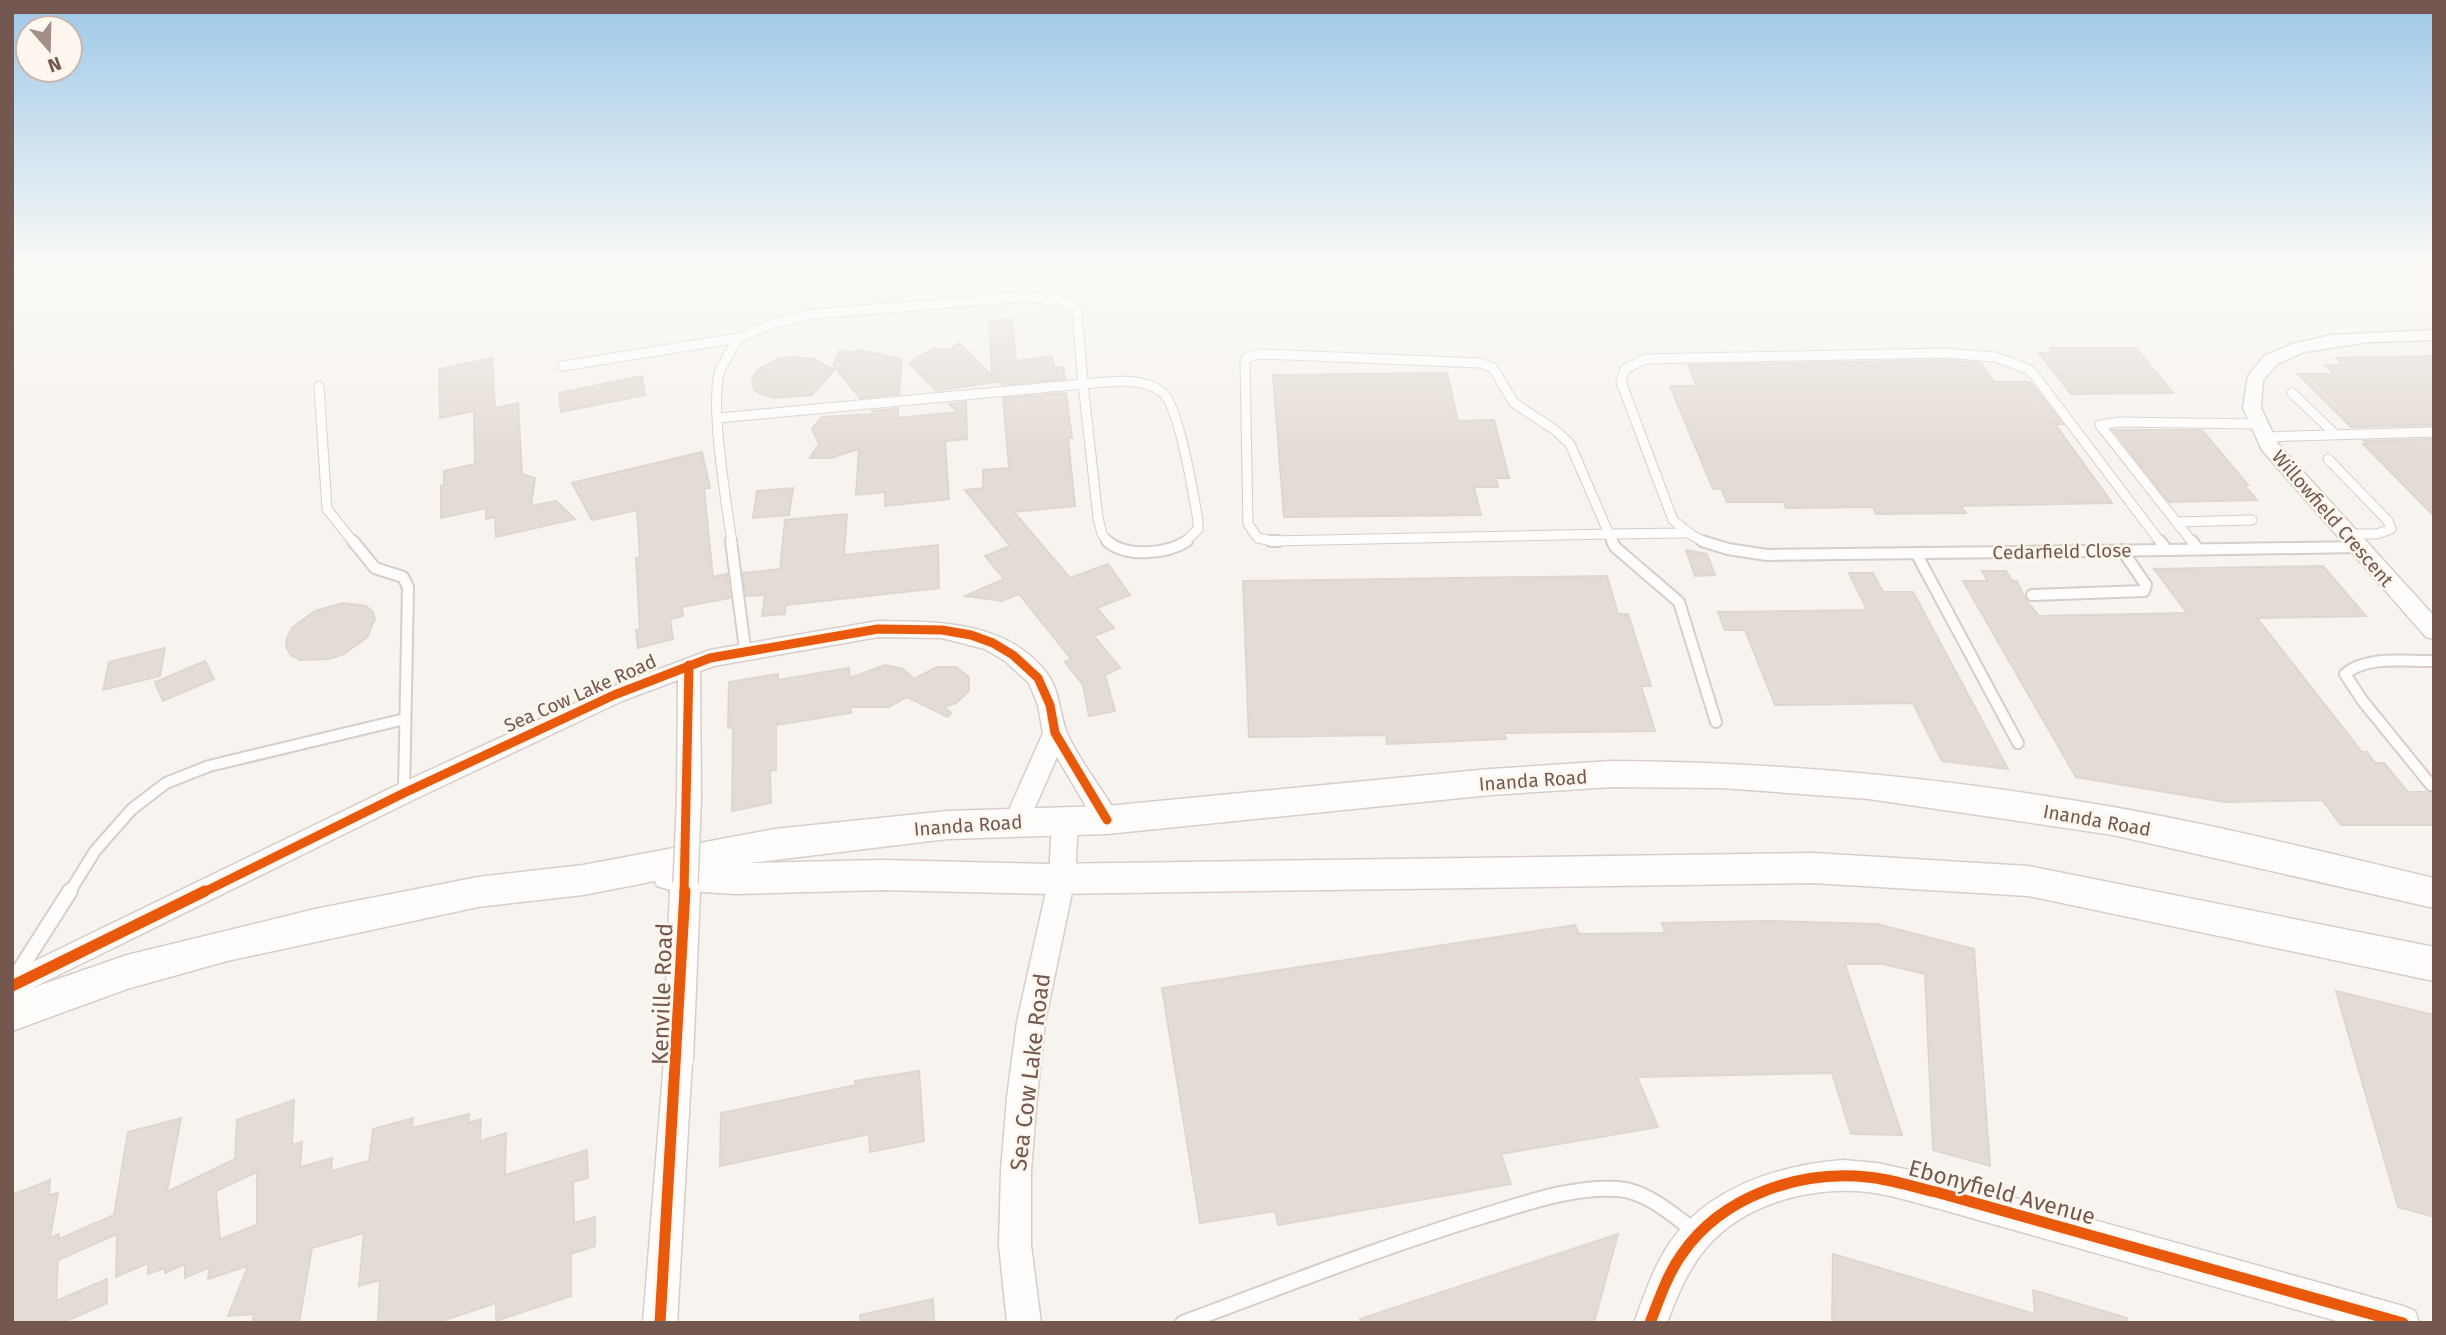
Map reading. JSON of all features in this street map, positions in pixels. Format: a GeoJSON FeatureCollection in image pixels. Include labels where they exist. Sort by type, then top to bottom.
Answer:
{"type":"FeatureCollection","features":[{"type":"Feature","properties":{"kind":"main road","name":"Inanda Road"},"geometry":{"type":"LineString","coordinates":[[12,1013],[127,972],[227,945],[478,892],[583,880],[775,844],[947,825],[1107,820],[1490,782],[1612,775],[1722,775],[1869,786],[2113,821],[2434,893]]}},
{"type":"Feature","properties":{"kind":"main road","name":"Inanda Road"},"geometry":{"type":"LineString","coordinates":[[626,872],[735,879],[883,876],[1062,878],[1813,868],[2028,881],[2434,964]]}},
{"type":"Feature","properties":{"kind":"street"},"geometry":{"type":"LineString","coordinates":[[2260,430],[2251,405],[2254,382],[2259,372],[2284,352],[2297,346],[2337,338],[2434,335]]}},
{"type":"Feature","properties":{"kind":"street","name":"Willowfield Crescent"},"geometry":{"type":"LineString","coordinates":[[2260,430],[2287,468],[2434,631]]}},
{"type":"Feature","properties":{"kind":"street","name":"Sea Cow Lake Road"},"geometry":{"type":"LineString","coordinates":[[12,984],[404,793],[614,695],[689,666],[745,649],[878,629],[942,630],[971,635],[993,643],[1013,655],[1038,678],[1050,705],[1055,733],[1107,820]]}},
{"type":"Feature","properties":{"kind":"street","name":"Kenville Road"},"geometry":{"type":"LineString","coordinates":[[660,1323],[678,1060],[689,800],[689,666]]}},
{"type":"Feature","properties":{"kind":"street"},"geometry":{"type":"LineString","coordinates":[[1017,821],[1055,733]]}},
{"type":"Feature","properties":{"kind":"street","name":"Sea Cow Lake Road"},"geometry":{"type":"LineString","coordinates":[[1024,1323],[1015,1245],[1016,1171],[1031,1022],[1062,878],[1065,822]]}},
{"type":"Feature","properties":{"kind":"street","name":"Ebonyfield Avenue"},"geometry":{"type":"LineString","coordinates":[[1650,1323],[1661,1292],[1682,1252],[1716,1217],[1764,1189],[1817,1175],[1868,1176],[1950,1196],[2403,1323]]}},
{"type":"Feature","properties":{"kind":"lane"},"geometry":{"type":"LineString","coordinates":[[563,366],[738,338],[761,328]]}},
{"type":"Feature","properties":{"kind":"lane"},"geometry":{"type":"LineString","coordinates":[[719,418],[1085,384],[1128,383],[1152,386],[1164,393],[1170,401],[1196,502],[1198,529],[1191,540],[1162,550],[1125,552],[1113,547],[1104,538],[1092,479],[1085,384],[1079,328]]}},
{"type":"Feature","properties":{"kind":"lane"},"geometry":{"type":"LineString","coordinates":[[738,338],[720,372],[717,387],[722,465],[745,649]]}},
{"type":"Feature","properties":{"kind":"lane"},"geometry":{"type":"LineString","coordinates":[[1684,533],[1673,520],[1621,382],[1625,369],[1635,362],[1645,359],[1945,353],[1995,357],[2028,369],[2167,550]]}},
{"type":"Feature","properties":{"kind":"lane"},"geometry":{"type":"LineString","coordinates":[[1684,533],[1609,534],[1285,541],[1258,538],[1248,524],[1245,361],[1261,354],[1480,363],[1490,366],[1514,402],[1563,436],[1570,444],[1609,534],[1615,547],[1679,602],[1716,722]]}},
{"type":"Feature","properties":{"kind":"lane"},"geometry":{"type":"LineString","coordinates":[[319,386],[327,509],[375,568],[403,577],[408,587],[404,793]]}},
{"type":"Feature","properties":{"kind":"lane"},"geometry":{"type":"LineString","coordinates":[[2292,393],[2336,435]]}},
{"type":"Feature","properties":{"kind":"lane"},"geometry":{"type":"LineString","coordinates":[[2198,549],[2101,424],[2336,435],[2434,432]]}},
{"type":"Feature","properties":{"kind":"lane","name":"Cedarfield Close"},"geometry":{"type":"LineString","coordinates":[[1684,533],[1735,552],[1767,555],[2198,549],[2352,541],[2391,529],[2388,521],[2328,459]]}},
{"type":"Feature","properties":{"kind":"lane"},"geometry":{"type":"LineString","coordinates":[[2176,522],[2252,520]]}},
{"type":"Feature","properties":{"kind":"lane"},"geometry":{"type":"LineString","coordinates":[[2032,595],[2144,591],[2146,586],[2122,550]]}},
{"type":"Feature","properties":{"kind":"lane"},"geometry":{"type":"LineString","coordinates":[[1916,553],[2018,743]]}},
{"type":"Feature","properties":{"kind":"lane"},"geometry":{"type":"LineString","coordinates":[[2431,785],[2362,700],[2345,674],[2354,666],[2374,663],[2434,661]]}},
{"type":"Feature","properties":{"kind":"lane"},"geometry":{"type":"LineString","coordinates":[[12,984],[95,851],[132,809],[166,783],[209,766],[405,719]]}},
{"type":"Feature","properties":{"kind":"lane"},"geometry":{"type":"LineString","coordinates":[[1183,1323],[1408,1239],[1585,1189],[1621,1189],[1655,1202],[1700,1234]]}},
{"type":"Feature","properties":{"kind":"building"},"geometry":{"type":"Polygon","coordinates":[[[989,328],[1013,328],[1016,361],[1052,356],[1055,368],[1063,367],[1065,379],[1002,385],[1002,381],[936,391],[909,363],[933,348],[949,350],[959,343],[992,376],[989,328]]]}},
{"type":"Feature","properties":{"kind":"building"},"geometry":{"type":"Polygon","coordinates":[[[2050,348],[2136,348],[2173,393],[2071,394],[2039,353],[2053,352],[2050,348]]]}},
{"type":"Feature","properties":{"kind":"building"},"geometry":{"type":"Polygon","coordinates":[[[840,350],[851,353],[858,350],[902,359],[899,394],[860,398],[833,365],[840,350]]]}},
{"type":"Feature","properties":{"kind":"building"},"geometry":{"type":"Polygon","coordinates":[[[2434,356],[2434,425],[2351,427],[2298,374],[2334,374],[2325,365],[2343,365],[2336,358],[2434,356]]]}},
{"type":"Feature","properties":{"kind":"building"},"geometry":{"type":"Polygon","coordinates":[[[492,358],[495,408],[518,403],[522,474],[535,478],[531,506],[556,501],[575,519],[496,537],[495,517],[486,519],[486,508],[441,518],[444,471],[475,464],[474,411],[440,418],[439,369],[492,358]]]}},
{"type":"Feature","properties":{"kind":"building"},"geometry":{"type":"Polygon","coordinates":[[[779,359],[814,359],[834,370],[812,395],[773,398],[755,391],[753,377],[759,369],[779,359]]]}},
{"type":"Feature","properties":{"kind":"building"},"geometry":{"type":"Polygon","coordinates":[[[1945,360],[1981,363],[1994,382],[2030,382],[2063,424],[2055,424],[2112,503],[1961,506],[1966,513],[1876,514],[1873,507],[1786,508],[1783,502],[1727,502],[1721,488],[1713,489],[1670,386],[1697,386],[1688,365],[1945,360]]]}},
{"type":"Feature","properties":{"kind":"building"},"geometry":{"type":"Polygon","coordinates":[[[1447,373],[1458,421],[1494,420],[1509,478],[1496,478],[1498,487],[1474,487],[1481,515],[1284,517],[1273,375],[1447,373]]]}},
{"type":"Feature","properties":{"kind":"building"},"geometry":{"type":"Polygon","coordinates":[[[642,376],[645,395],[561,412],[559,393],[642,376]]]}},
{"type":"Feature","properties":{"kind":"building"},"geometry":{"type":"Polygon","coordinates":[[[1066,393],[1072,438],[1068,438],[1075,506],[1014,512],[1070,578],[1108,564],[1130,595],[1097,608],[1114,628],[1094,636],[1120,668],[1105,675],[1115,711],[1089,716],[1083,685],[1065,662],[1071,659],[1019,594],[1002,601],[965,596],[1004,579],[985,556],[1010,546],[965,490],[983,488],[983,470],[1009,468],[1003,398],[1066,393]]]}},
{"type":"Feature","properties":{"kind":"building"},"geometry":{"type":"Polygon","coordinates":[[[966,402],[967,439],[945,441],[949,499],[885,506],[885,492],[856,495],[859,449],[831,458],[810,458],[819,444],[812,429],[822,417],[874,414],[872,411],[898,408],[898,418],[958,412],[949,404],[966,402]]]}},
{"type":"Feature","properties":{"kind":"building"},"geometry":{"type":"Polygon","coordinates":[[[2113,430],[2202,430],[2248,485],[2244,485],[2257,500],[2169,502],[2113,430]]]}},
{"type":"Feature","properties":{"kind":"building"},"geometry":{"type":"Polygon","coordinates":[[[2434,439],[2434,516],[2363,444],[2367,444],[2364,441],[2434,439]]]}},
{"type":"Feature","properties":{"kind":"building"},"geometry":{"type":"Polygon","coordinates":[[[702,452],[710,488],[704,489],[713,577],[727,574],[730,598],[682,607],[683,616],[670,619],[673,639],[638,648],[636,630],[640,629],[636,558],[640,557],[637,510],[592,520],[572,483],[702,452]]]}},
{"type":"Feature","properties":{"kind":"building"},"geometry":{"type":"Polygon","coordinates":[[[793,488],[789,515],[753,518],[757,491],[793,488]]]}},
{"type":"Feature","properties":{"kind":"building"},"geometry":{"type":"Polygon","coordinates":[[[847,514],[844,555],[938,545],[939,588],[786,605],[785,614],[762,616],[765,595],[746,596],[743,573],[780,569],[785,520],[847,514]]]}},
{"type":"Feature","properties":{"kind":"building"},"geometry":{"type":"Polygon","coordinates":[[[1686,550],[1707,554],[1715,575],[1695,576],[1686,550]]]}},
{"type":"Feature","properties":{"kind":"building"},"geometry":{"type":"Polygon","coordinates":[[[2323,566],[2366,616],[2257,618],[2362,752],[2367,752],[2375,763],[2384,763],[2408,792],[2434,792],[2434,825],[2341,825],[2322,800],[2225,802],[2076,777],[1963,581],[1988,581],[1982,571],[2006,571],[2012,581],[2017,581],[2025,599],[2039,616],[2187,613],[2154,569],[2323,566]]]}},
{"type":"Feature","properties":{"kind":"building"},"geometry":{"type":"Polygon","coordinates":[[[1849,573],[1873,573],[1883,592],[1913,592],[2008,769],[1942,761],[1913,703],[1775,705],[1745,630],[1725,630],[1718,612],[1867,610],[1849,573]]]}},
{"type":"Feature","properties":{"kind":"building"},"geometry":{"type":"Polygon","coordinates":[[[1607,576],[1618,614],[1628,614],[1651,686],[1641,686],[1655,731],[1504,733],[1506,739],[1387,744],[1386,735],[1249,737],[1243,581],[1607,576]]]}},
{"type":"Feature","properties":{"kind":"building"},"geometry":{"type":"Polygon","coordinates":[[[343,603],[366,606],[373,612],[375,619],[367,637],[344,654],[329,659],[300,660],[291,655],[286,647],[292,628],[315,611],[343,603]]]}},
{"type":"Feature","properties":{"kind":"building"},"geometry":{"type":"Polygon","coordinates":[[[165,648],[160,676],[103,690],[109,662],[165,648]]]}},
{"type":"Feature","properties":{"kind":"building"},"geometry":{"type":"Polygon","coordinates":[[[205,661],[214,679],[163,701],[155,682],[205,661]]]}},
{"type":"Feature","properties":{"kind":"building"},"geometry":{"type":"Polygon","coordinates":[[[885,665],[903,669],[914,679],[937,667],[956,667],[969,677],[969,691],[956,703],[944,707],[951,713],[948,717],[907,697],[889,707],[851,707],[851,713],[776,725],[776,770],[770,771],[771,803],[732,811],[733,727],[728,728],[729,682],[778,674],[778,680],[849,668],[850,678],[885,665]]]}},
{"type":"Feature","properties":{"kind":"building"},"geometry":{"type":"Polygon","coordinates":[[[1770,921],[1877,924],[1974,949],[1990,1166],[1933,1150],[1925,974],[1883,964],[1845,964],[1902,1135],[1851,1134],[1832,1073],[1637,1077],[1658,1127],[1501,1154],[1511,1184],[1278,1225],[1275,1211],[1200,1223],[1162,988],[1575,925],[1579,934],[1665,933],[1662,923],[1770,921]]]}},
{"type":"Feature","properties":{"kind":"building"},"geometry":{"type":"Polygon","coordinates":[[[2336,991],[2434,1015],[2434,1217],[2398,1207],[2336,991]]]}},
{"type":"Feature","properties":{"kind":"building"},"geometry":{"type":"Polygon","coordinates":[[[919,1071],[924,1141],[870,1152],[869,1134],[720,1166],[721,1113],[856,1085],[855,1081],[919,1071]]]}},
{"type":"Feature","properties":{"kind":"building"},"geometry":{"type":"Polygon","coordinates":[[[294,1100],[292,1145],[302,1142],[300,1167],[332,1158],[331,1171],[369,1161],[373,1129],[413,1118],[412,1128],[469,1114],[468,1123],[481,1119],[480,1141],[506,1133],[505,1175],[587,1150],[588,1178],[573,1182],[574,1223],[595,1217],[595,1246],[571,1254],[571,1296],[496,1321],[496,1303],[445,1320],[445,1323],[378,1323],[380,1280],[359,1286],[364,1233],[312,1248],[299,1323],[252,1323],[254,1314],[228,1316],[248,1266],[208,1279],[210,1267],[185,1278],[185,1264],[165,1273],[165,1268],[148,1274],[148,1263],[116,1277],[117,1234],[58,1260],[56,1301],[107,1279],[107,1303],[62,1323],[12,1323],[12,1195],[50,1180],[49,1195],[58,1193],[50,1238],[59,1234],[59,1239],[114,1215],[128,1132],[181,1118],[167,1192],[235,1159],[237,1120],[294,1100]],[[257,1172],[216,1191],[220,1239],[257,1225],[257,1172]]]}},
{"type":"Feature","properties":{"kind":"building"},"geometry":{"type":"Polygon","coordinates":[[[1618,1234],[1595,1319],[1585,1323],[1360,1323],[1360,1319],[1618,1234]]]}},
{"type":"Feature","properties":{"kind":"building"},"geometry":{"type":"Polygon","coordinates":[[[1833,1254],[2035,1314],[2033,1290],[2127,1318],[2126,1323],[1832,1323],[1833,1254]]]}},
{"type":"Feature","properties":{"kind":"building"},"geometry":{"type":"Polygon","coordinates":[[[933,1299],[934,1323],[861,1323],[860,1315],[933,1299]]]}},
{"type":"Feature","properties":{"kind":"cycle path"},"geometry":{"type":"LineString","coordinates":[[12,986],[404,793],[614,695],[710,658],[832,635],[878,629],[942,630],[971,635],[993,643],[1013,655],[1038,678],[1050,705],[1055,733],[1107,820]]}},
{"type":"Feature","properties":{"kind":"cycle path"},"geometry":{"type":"LineString","coordinates":[[660,1323],[684,912],[689,665]]}},
{"type":"Feature","properties":{"kind":"cycle path"},"geometry":{"type":"LineString","coordinates":[[1650,1323],[1681,1255],[1696,1235],[1716,1218],[1764,1191],[1817,1177],[1843,1175],[1877,1178],[1936,1192],[2403,1323]]}}]}
